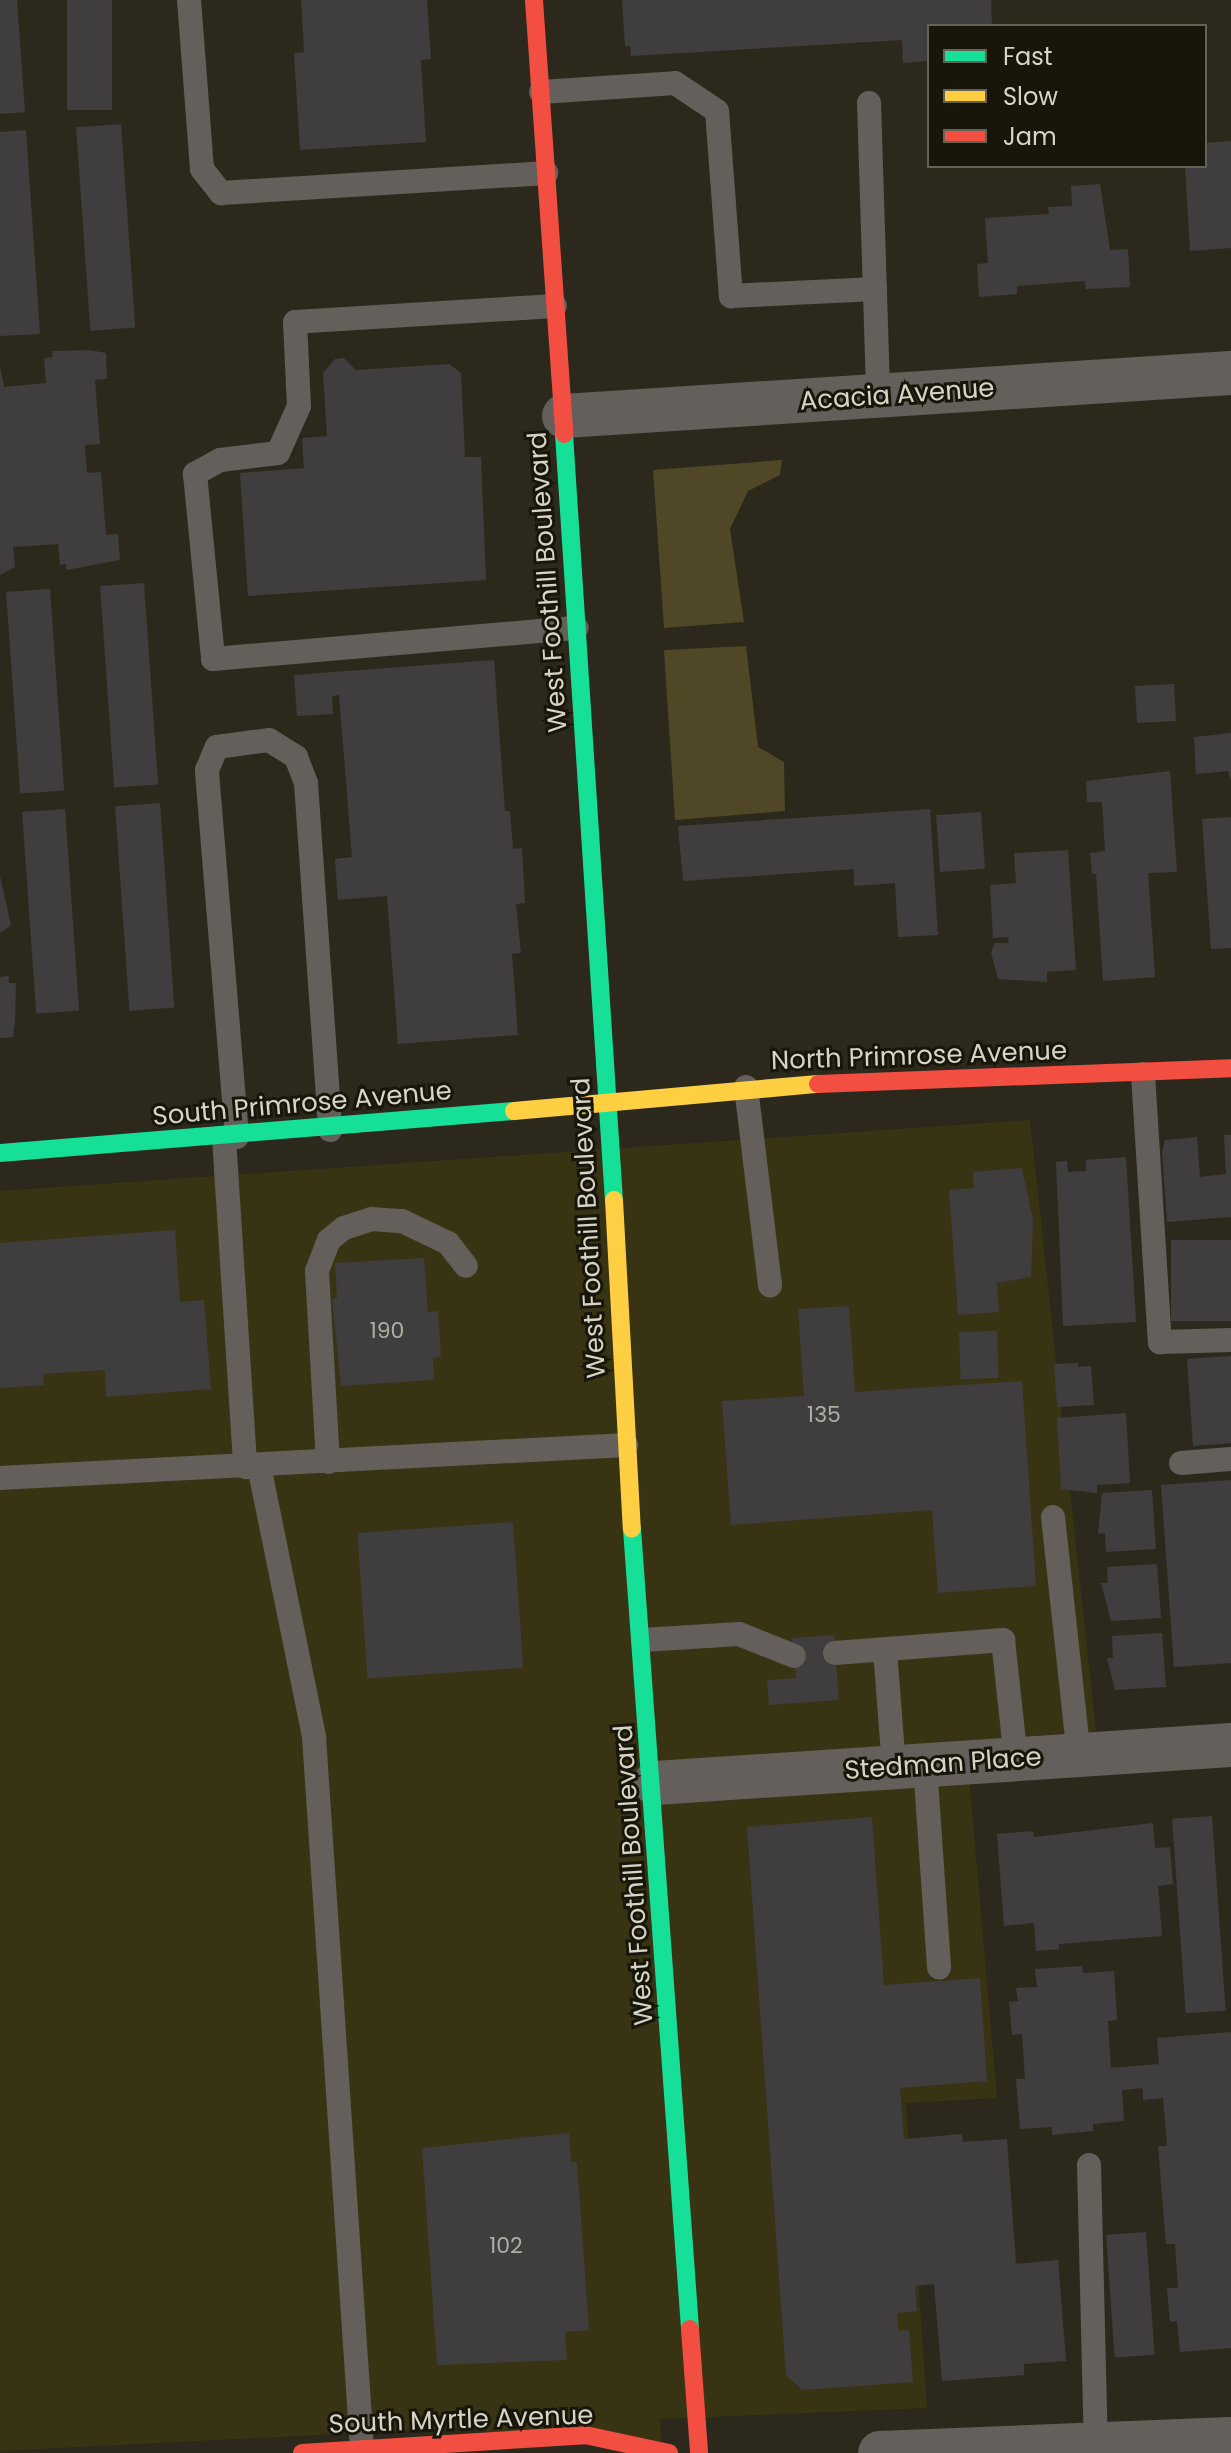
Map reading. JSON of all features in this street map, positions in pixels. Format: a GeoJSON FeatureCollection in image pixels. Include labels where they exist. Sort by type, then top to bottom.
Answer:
{"type":"FeatureCollection","features":[{"type":"Feature","properties":{"kind":"main road","name":"West Foothill Boulevard"},"geometry":{"type":"LineString","coordinates":[[534,0],[608,1102],[626,1445],[655,1783],[699,2453]]}},
{"type":"Feature","properties":{"kind":"main road","name":"North Primrose Avenue"},"geometry":{"type":"LineString","coordinates":[[608,1102],[746,1087],[1143,1074],[1231,1068]]}},
{"type":"Feature","properties":{"kind":"main road","name":"South Primrose Avenue"},"geometry":{"type":"LineString","coordinates":[[0,1153],[330,1130],[608,1102]]}},
{"type":"Feature","properties":{"kind":"main road","name":"South Myrtle Avenue"},"geometry":{"type":"LineString","coordinates":[[302,2453],[585,2435],[669,2453]]}},
{"type":"Feature","properties":{"kind":"street","name":"Acacia Avenue"},"geometry":{"type":"LineString","coordinates":[[564,416],[1231,373]]}},
{"type":"Feature","properties":{"kind":"street","name":"Stedman Place"},"geometry":{"type":"LineString","coordinates":[[655,1783],[1231,1745]]}},
{"type":"Feature","properties":{"kind":"street"},"geometry":{"type":"LineString","coordinates":[[880,2453],[1231,2439]]}},
{"type":"Feature","properties":{"kind":"lane"},"geometry":{"type":"LineString","coordinates":[[189,0],[202,169],[221,193],[546,173]]}},
{"type":"Feature","properties":{"kind":"lane"},"geometry":{"type":"LineString","coordinates":[[541,92],[675,83],[717,111],[731,296],[875,289]]}},
{"type":"Feature","properties":{"kind":"lane"},"geometry":{"type":"LineString","coordinates":[[869,103],[878,397]]}},
{"type":"Feature","properties":{"kind":"lane"},"geometry":{"type":"LineString","coordinates":[[555,306],[295,322],[299,406],[278,453],[220,460],[195,474],[213,659],[577,628]]}},
{"type":"Feature","properties":{"kind":"lane"},"geometry":{"type":"LineString","coordinates":[[330,1130],[306,783],[296,757],[269,740],[217,747],[207,770],[252,1467],[314,1737],[362,2449]]}},
{"type":"Feature","properties":{"kind":"lane"},"geometry":{"type":"LineString","coordinates":[[1143,1074],[1160,1342],[1231,1340]]}},
{"type":"Feature","properties":{"kind":"lane"},"geometry":{"type":"LineString","coordinates":[[746,1087],[770,1286]]}},
{"type":"Feature","properties":{"kind":"lane"},"geometry":{"type":"LineString","coordinates":[[328,1462],[317,1271],[329,1240],[344,1228],[371,1219],[402,1221],[427,1228],[448,1243],[466,1266]]}},
{"type":"Feature","properties":{"kind":"lane"},"geometry":{"type":"LineString","coordinates":[[0,1478],[626,1445]]}},
{"type":"Feature","properties":{"kind":"lane"},"geometry":{"type":"LineString","coordinates":[[1181,1463],[1231,1459]]}},
{"type":"Feature","properties":{"kind":"lane"},"geometry":{"type":"LineString","coordinates":[[1053,1517],[1079,1755]]}},
{"type":"Feature","properties":{"kind":"lane"},"geometry":{"type":"LineString","coordinates":[[643,1640],[739,1634],[794,1656]]}},
{"type":"Feature","properties":{"kind":"lane"},"geometry":{"type":"LineString","coordinates":[[835,1653],[1003,1640],[1016,1759]]}},
{"type":"Feature","properties":{"kind":"lane"},"geometry":{"type":"LineString","coordinates":[[885,1650],[910,1766],[939,1968]]}},
{"type":"Feature","properties":{"kind":"lane"},"geometry":{"type":"LineString","coordinates":[[1089,2165],[1096,2444]]}},
{"type":"Feature","properties":{"kind":"shaded area"},"geometry":{"type":"Polygon","coordinates":[[[782,460],[780,475],[748,491],[730,529],[744,622],[664,628],[653,470],[782,460]]]}},
{"type":"Feature","properties":{"kind":"shaded area"},"geometry":{"type":"Polygon","coordinates":[[[746,646],[758,747],[784,762],[785,811],[675,820],[664,650],[746,646]]]}},
{"type":"Feature","properties":{"kind":"shaded area"},"geometry":{"type":"Polygon","coordinates":[[[1030,1120],[1096,1731],[966,1741],[997,2098],[906,2103],[927,2408],[660,2419],[662,2453],[454,2428],[0,2451],[0,1191],[1030,1120]]]}},
{"type":"Feature","properties":{"kind":"building"},"geometry":{"type":"Polygon","coordinates":[[[0,0],[17,0],[25,112],[0,114],[0,0]]]}},
{"type":"Feature","properties":{"kind":"building"},"geometry":{"type":"Polygon","coordinates":[[[67,0],[112,0],[112,110],[67,110],[67,0]]]}},
{"type":"Feature","properties":{"kind":"building"},"geometry":{"type":"Polygon","coordinates":[[[301,0],[427,0],[431,59],[421,60],[426,142],[300,150],[294,53],[304,52],[301,0]]]}},
{"type":"Feature","properties":{"kind":"building"},"geometry":{"type":"Polygon","coordinates":[[[622,0],[991,0],[992,24],[927,24],[927,61],[903,63],[902,40],[631,56],[630,46],[625,47],[622,0]]]}},
{"type":"Feature","properties":{"kind":"building"},"geometry":{"type":"Polygon","coordinates":[[[121,124],[135,328],[90,331],[76,127],[121,124]]]}},
{"type":"Feature","properties":{"kind":"building"},"geometry":{"type":"Polygon","coordinates":[[[26,130],[40,334],[0,336],[0,132],[26,130]]]}},
{"type":"Feature","properties":{"kind":"building"},"geometry":{"type":"Polygon","coordinates":[[[1231,141],[1231,248],[1190,251],[1185,168],[1207,168],[1207,143],[1231,141]]]}},
{"type":"Feature","properties":{"kind":"building"},"geometry":{"type":"Polygon","coordinates":[[[1100,184],[1110,250],[1128,249],[1130,287],[1086,289],[1085,281],[1017,286],[1017,294],[979,297],[977,264],[988,263],[985,218],[1049,214],[1048,207],[1072,206],[1071,186],[1100,184]]]}},
{"type":"Feature","properties":{"kind":"building"},"geometry":{"type":"Polygon","coordinates":[[[52,351],[106,353],[107,379],[95,380],[100,444],[85,445],[87,473],[101,472],[106,535],[118,534],[120,560],[66,570],[66,564],[60,565],[58,544],[13,547],[15,567],[0,575],[0,366],[4,387],[46,383],[44,358],[53,357],[52,351]]]}},
{"type":"Feature","properties":{"kind":"building"},"geometry":{"type":"Polygon","coordinates":[[[344,358],[356,370],[449,364],[461,373],[465,457],[481,457],[486,580],[248,596],[240,473],[304,468],[302,438],[327,436],[323,373],[335,359],[344,358]]]}},
{"type":"Feature","properties":{"kind":"building"},"geometry":{"type":"Polygon","coordinates":[[[144,583],[158,785],[114,788],[100,586],[144,583]]]}},
{"type":"Feature","properties":{"kind":"building"},"geometry":{"type":"Polygon","coordinates":[[[50,589],[64,791],[20,794],[6,592],[50,589]]]}},
{"type":"Feature","properties":{"kind":"building"},"geometry":{"type":"Polygon","coordinates":[[[494,660],[505,811],[510,811],[513,849],[522,848],[525,903],[516,904],[521,953],[512,954],[518,1035],[398,1044],[387,896],[338,900],[335,859],[352,857],[339,695],[332,696],[333,714],[297,716],[294,675],[494,660]]]}},
{"type":"Feature","properties":{"kind":"building"},"geometry":{"type":"Polygon","coordinates":[[[1174,684],[1176,721],[1137,723],[1135,686],[1174,684]]]}},
{"type":"Feature","properties":{"kind":"building"},"geometry":{"type":"Polygon","coordinates":[[[1231,733],[1231,781],[1228,771],[1196,774],[1194,737],[1231,733]]]}},
{"type":"Feature","properties":{"kind":"building"},"geometry":{"type":"Polygon","coordinates":[[[1170,771],[1177,872],[1148,873],[1155,977],[1103,981],[1096,874],[1092,874],[1090,853],[1105,851],[1102,802],[1087,802],[1086,781],[1170,771]]]}},
{"type":"Feature","properties":{"kind":"building"},"geometry":{"type":"Polygon","coordinates":[[[160,803],[174,1008],[129,1011],[115,806],[160,803]]]}},
{"type":"Feature","properties":{"kind":"building"},"geometry":{"type":"Polygon","coordinates":[[[65,809],[79,1011],[36,1014],[22,812],[65,809]]]}},
{"type":"Feature","properties":{"kind":"building"},"geometry":{"type":"Polygon","coordinates":[[[930,809],[938,935],[898,937],[895,883],[854,886],[854,869],[683,881],[678,826],[930,809]]]}},
{"type":"Feature","properties":{"kind":"building"},"geometry":{"type":"Polygon","coordinates":[[[981,812],[985,869],[940,872],[936,815],[981,812]]]}},
{"type":"Feature","properties":{"kind":"building"},"geometry":{"type":"Polygon","coordinates":[[[1231,817],[1231,948],[1211,949],[1202,819],[1231,817]]]}},
{"type":"Feature","properties":{"kind":"building"},"geometry":{"type":"Polygon","coordinates":[[[1068,850],[1076,970],[1047,972],[1047,982],[998,979],[991,952],[995,943],[1009,943],[1008,937],[993,938],[990,885],[1016,883],[1014,853],[1068,850]]]}},
{"type":"Feature","properties":{"kind":"building"},"geometry":{"type":"Polygon","coordinates":[[[0,876],[11,925],[0,933],[0,876]]]}},
{"type":"Feature","properties":{"kind":"building"},"geometry":{"type":"Polygon","coordinates":[[[9,976],[9,983],[16,983],[13,1037],[0,1038],[0,977],[9,976]]]}},
{"type":"Feature","properties":{"kind":"building"},"geometry":{"type":"Polygon","coordinates":[[[1224,1135],[1231,1135],[1231,1217],[1167,1222],[1162,1152],[1165,1140],[1197,1137],[1200,1177],[1226,1174],[1224,1135]]]}},
{"type":"Feature","properties":{"kind":"building"},"geometry":{"type":"Polygon","coordinates":[[[1126,1157],[1136,1322],[1063,1326],[1056,1162],[1067,1161],[1068,1172],[1086,1171],[1086,1160],[1126,1157]]]}},
{"type":"Feature","properties":{"kind":"building"},"geometry":{"type":"Polygon","coordinates":[[[1022,1168],[1033,1220],[1031,1277],[997,1283],[999,1312],[958,1315],[949,1190],[974,1188],[973,1172],[1022,1168]]]}},
{"type":"Feature","properties":{"kind":"building"},"geometry":{"type":"Polygon","coordinates":[[[175,1230],[180,1302],[204,1300],[211,1389],[106,1397],[105,1370],[43,1374],[44,1385],[0,1388],[0,1243],[175,1230]]]}},
{"type":"Feature","properties":{"kind":"building"},"geometry":{"type":"Polygon","coordinates":[[[1171,1240],[1231,1240],[1231,1321],[1171,1321],[1171,1240]]]}},
{"type":"Feature","properties":{"kind":"building"},"geometry":{"type":"Polygon","coordinates":[[[424,1258],[428,1312],[438,1311],[441,1357],[433,1358],[434,1380],[341,1386],[332,1299],[337,1298],[335,1263],[424,1258]]]}},
{"type":"Feature","properties":{"kind":"building"},"geometry":{"type":"Polygon","coordinates":[[[849,1306],[855,1392],[1022,1381],[1036,1586],[938,1593],[932,1510],[731,1525],[722,1401],[804,1396],[798,1309],[849,1306]]]}},
{"type":"Feature","properties":{"kind":"building"},"geometry":{"type":"Polygon","coordinates":[[[997,1331],[999,1378],[961,1379],[959,1332],[997,1331]]]}},
{"type":"Feature","properties":{"kind":"building"},"geometry":{"type":"Polygon","coordinates":[[[1231,1356],[1231,1443],[1193,1446],[1187,1359],[1231,1356]]]}},
{"type":"Feature","properties":{"kind":"building"},"geometry":{"type":"Polygon","coordinates":[[[1078,1363],[1078,1367],[1091,1366],[1094,1405],[1057,1407],[1054,1364],[1078,1363]]]}},
{"type":"Feature","properties":{"kind":"building"},"geometry":{"type":"Polygon","coordinates":[[[1126,1413],[1130,1483],[1097,1485],[1097,1493],[1061,1489],[1057,1418],[1126,1413]]]}},
{"type":"Feature","properties":{"kind":"building"},"geometry":{"type":"Polygon","coordinates":[[[1231,1480],[1231,1663],[1174,1667],[1161,1485],[1231,1480]]]}},
{"type":"Feature","properties":{"kind":"building"},"geometry":{"type":"Polygon","coordinates":[[[1152,1490],[1156,1549],[1106,1552],[1105,1533],[1098,1534],[1102,1493],[1152,1490]]]}},
{"type":"Feature","properties":{"kind":"building"},"geometry":{"type":"Polygon","coordinates":[[[513,1522],[523,1668],[368,1679],[357,1533],[513,1522]]]}},
{"type":"Feature","properties":{"kind":"building"},"geometry":{"type":"Polygon","coordinates":[[[1157,1564],[1161,1618],[1111,1621],[1101,1583],[1108,1583],[1107,1567],[1157,1564]]]}},
{"type":"Feature","properties":{"kind":"building"},"geometry":{"type":"Polygon","coordinates":[[[1162,1633],[1166,1687],[1115,1690],[1107,1658],[1113,1658],[1112,1636],[1162,1633]]]}},
{"type":"Feature","properties":{"kind":"building"},"geometry":{"type":"Polygon","coordinates":[[[834,1635],[839,1700],[769,1705],[767,1680],[796,1678],[792,1638],[834,1635]]]}},
{"type":"Feature","properties":{"kind":"building"},"geometry":{"type":"Polygon","coordinates":[[[1212,1816],[1226,2011],[1186,2013],[1172,1819],[1212,1816]]]}},
{"type":"Feature","properties":{"kind":"building"},"geometry":{"type":"Polygon","coordinates":[[[872,1817],[884,1985],[980,1978],[987,2081],[900,2088],[904,2139],[962,2134],[963,2142],[1007,2139],[1016,2264],[1058,2260],[1066,2361],[1024,2364],[1024,2375],[942,2381],[934,2284],[915,2286],[917,2311],[897,2313],[899,2331],[909,2330],[913,2382],[802,2390],[786,2375],[747,1827],[872,1817]]]}},
{"type":"Feature","properties":{"kind":"building"},"geometry":{"type":"Polygon","coordinates":[[[1153,1823],[1155,1848],[1170,1847],[1173,1884],[1158,1886],[1162,1936],[1059,1944],[1059,1949],[1036,1951],[1034,1923],[1004,1926],[997,1834],[1033,1831],[1034,1837],[1153,1823]]]}},
{"type":"Feature","properties":{"kind":"building"},"geometry":{"type":"Polygon","coordinates":[[[1082,1966],[1083,1973],[1114,1971],[1117,2020],[1108,2021],[1111,2068],[1159,2064],[1157,2038],[1231,2032],[1231,2348],[1180,2352],[1177,2321],[1170,2322],[1167,2288],[1178,2288],[1175,2244],[1166,2244],[1158,2146],[1167,2146],[1163,2098],[1143,2100],[1143,2088],[1122,2090],[1124,2121],[1093,2124],[1093,2131],[1052,2135],[1052,2127],[1020,2129],[1016,2079],[1025,2079],[1022,2034],[1012,2035],[1009,2002],[1018,2001],[1016,1988],[1037,1987],[1035,1969],[1082,1966]]]}},
{"type":"Feature","properties":{"kind":"building"},"geometry":{"type":"Polygon","coordinates":[[[569,2133],[571,2162],[577,2162],[589,2330],[565,2332],[567,2360],[437,2365],[422,2148],[569,2133]]]}},
{"type":"Feature","properties":{"kind":"building"},"geometry":{"type":"Polygon","coordinates":[[[1146,2232],[1155,2355],[1115,2357],[1106,2235],[1146,2232]]]}},
{"type":"Feature","properties":{"kind":"traffic: fast"},"geometry":{"type":"LineString","coordinates":[[564,434],[614,1200]]}},
{"type":"Feature","properties":{"kind":"traffic: fast"},"geometry":{"type":"LineString","coordinates":[[0,1153],[514,1111]]}},
{"type":"Feature","properties":{"kind":"traffic: fast"},"geometry":{"type":"LineString","coordinates":[[632,1529],[690,2329]]}},
{"type":"Feature","properties":{"kind":"traffic: slow"},"geometry":{"type":"LineString","coordinates":[[514,1111],[818,1084]]}},
{"type":"Feature","properties":{"kind":"traffic: slow"},"geometry":{"type":"LineString","coordinates":[[614,1200],[632,1529]]}},
{"type":"Feature","properties":{"kind":"traffic: jam"},"geometry":{"type":"LineString","coordinates":[[534,0],[564,434]]}},
{"type":"Feature","properties":{"kind":"traffic: jam"},"geometry":{"type":"LineString","coordinates":[[818,1084],[1231,1068]]}},
{"type":"Feature","properties":{"kind":"traffic: jam"},"geometry":{"type":"LineString","coordinates":[[690,2329],[699,2453]]}},
{"type":"Feature","properties":{"kind":"traffic: jam"},"geometry":{"type":"LineString","coordinates":[[302,2453],[585,2435],[669,2453]]}}]}
